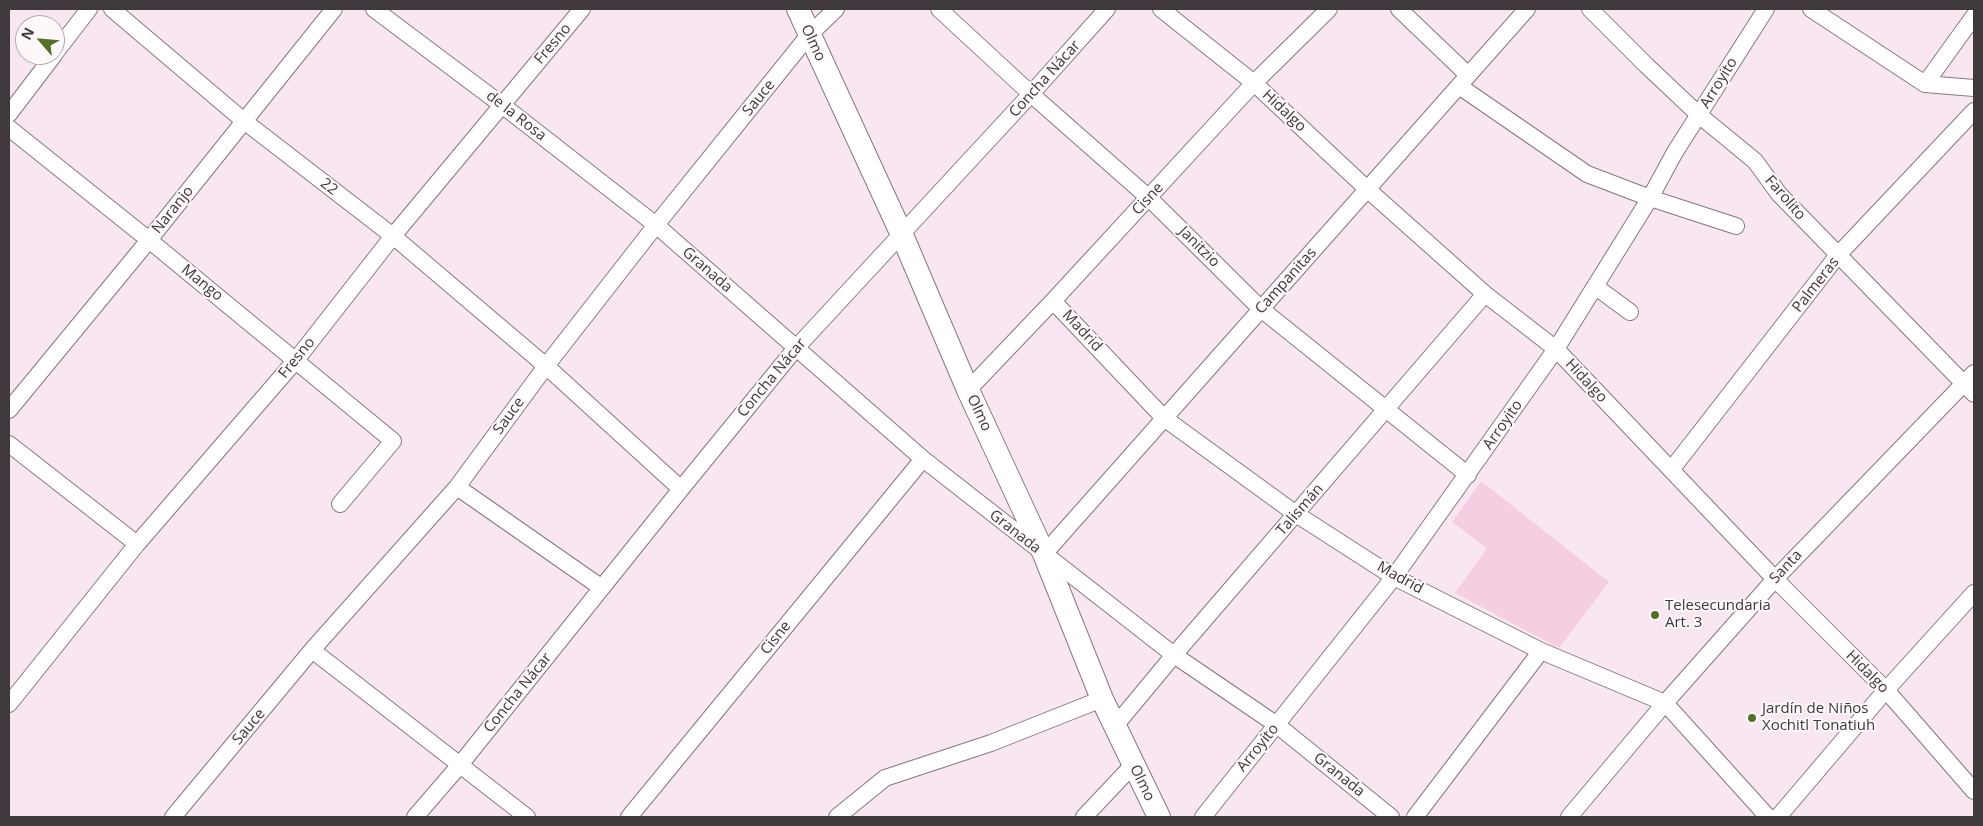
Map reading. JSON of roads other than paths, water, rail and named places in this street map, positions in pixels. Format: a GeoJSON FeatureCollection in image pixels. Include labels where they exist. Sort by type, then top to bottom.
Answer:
{"type":"FeatureCollection","features":[{"type":"Feature","properties":{"kind":"main road","name":"Olmo"},"geometry":{"type":"LineString","coordinates":[[798,9],[902,235],[968,390],[1044,554],[1102,699],[1159,817]]}},
{"type":"Feature","properties":{"kind":"street"},"geometry":{"type":"LineString","coordinates":[[65,40],[89,9]]}},
{"type":"Feature","properties":{"kind":"street","name":"22"},"geometry":{"type":"LineString","coordinates":[[112,9],[244,121],[393,236],[546,366],[681,489]]}},
{"type":"Feature","properties":{"kind":"street","name":"Naranjo"},"geometry":{"type":"LineString","coordinates":[[9,410],[149,240],[334,9]]}},
{"type":"Feature","properties":{"kind":"street","name":"de la Rosa"},"geometry":{"type":"LineString","coordinates":[[374,9],[502,105],[656,225]]}},
{"type":"Feature","properties":{"kind":"street","name":"Fresno"},"geometry":{"type":"LineString","coordinates":[[9,704],[137,544],[296,360],[393,236],[582,9]]}},
{"type":"Feature","properties":{"kind":"street","name":"Sauce"},"geometry":{"type":"LineString","coordinates":[[173,817],[312,650],[457,488],[546,366],[656,225],[809,35],[836,9]]}},
{"type":"Feature","properties":{"kind":"street","name":"Janitzio"},"geometry":{"type":"LineString","coordinates":[[939,9],[1031,94],[1149,198],[1261,309],[1468,475]]}},
{"type":"Feature","properties":{"kind":"street","name":"Concha Nácar"},"geometry":{"type":"LineString","coordinates":[[415,817],[459,766],[796,348],[902,235],[1107,9]]}},
{"type":"Feature","properties":{"kind":"street","name":"Hidalgo"},"geometry":{"type":"LineString","coordinates":[[1161,9],[1254,83],[1367,189],[1485,294],[1556,349],[1775,579],[1886,690],[1974,791]]}},
{"type":"Feature","properties":{"kind":"street","name":"Cisne"},"geometry":{"type":"LineString","coordinates":[[968,390],[1149,198],[1254,83],[1329,9]]}},
{"type":"Feature","properties":{"kind":"street"},"geometry":{"type":"LineString","coordinates":[[1399,9],[1464,81],[1587,174],[1650,198],[1736,226]]}},
{"type":"Feature","properties":{"kind":"street","name":"Campanitas"},"geometry":{"type":"LineString","coordinates":[[1044,554],[1527,9]]}},
{"type":"Feature","properties":{"kind":"street","name":"Farolito"},"geometry":{"type":"LineString","coordinates":[[1590,9],[1646,66],[1699,115],[1755,161],[1780,194],[1838,255],[1971,383]]}},
{"type":"Feature","properties":{"kind":"street","name":"Arroyito"},"geometry":{"type":"LineString","coordinates":[[1203,817],[1394,577],[1556,349],[1650,198],[1675,152],[1766,9]]}},
{"type":"Feature","properties":{"kind":"street"},"geometry":{"type":"LineString","coordinates":[[1812,9],[1925,84],[1974,88]]}},
{"type":"Feature","properties":{"kind":"street"},"geometry":{"type":"LineString","coordinates":[[1925,84],[1974,16]]}},
{"type":"Feature","properties":{"kind":"street"},"geometry":{"type":"LineString","coordinates":[[9,114],[46,65]]}},
{"type":"Feature","properties":{"kind":"street","name":"Palmeras"},"geometry":{"type":"LineString","coordinates":[[1671,470],[1838,255],[1974,110]]}},
{"type":"Feature","properties":{"kind":"street","name":"Mango"},"geometry":{"type":"LineString","coordinates":[[9,128],[393,440],[340,504]]}},
{"type":"Feature","properties":{"kind":"street","name":"Granada"},"geometry":{"type":"LineString","coordinates":[[656,225],[923,460],[1174,655],[1277,725],[1391,817]]}},
{"type":"Feature","properties":{"kind":"street"},"geometry":{"type":"LineString","coordinates":[[1596,287],[1630,312]]}},
{"type":"Feature","properties":{"kind":"street","name":"Talismán"},"geometry":{"type":"LineString","coordinates":[[1115,726],[1485,294]]}},
{"type":"Feature","properties":{"kind":"street","name":"Madrid"},"geometry":{"type":"LineString","coordinates":[[1053,301],[1164,418],[1296,514],[1394,577],[1541,651],[1665,703],[1768,817]]}},
{"type":"Feature","properties":{"kind":"street","name":"Santa"},"geometry":{"type":"LineString","coordinates":[[1570,817],[1665,703],[1775,579],[1971,383]]}},
{"type":"Feature","properties":{"kind":"street"},"geometry":{"type":"LineString","coordinates":[[9,444],[137,544]]}},
{"type":"Feature","properties":{"kind":"street","name":"Cisne"},"geometry":{"type":"LineString","coordinates":[[629,817],[923,460]]}},
{"type":"Feature","properties":{"kind":"street"},"geometry":{"type":"LineString","coordinates":[[457,488],[602,588]]}},
{"type":"Feature","properties":{"kind":"street"},"geometry":{"type":"LineString","coordinates":[[1778,817],[1886,690],[1974,593]]}},
{"type":"Feature","properties":{"kind":"street"},"geometry":{"type":"LineString","coordinates":[[312,650],[527,817]]}},
{"type":"Feature","properties":{"kind":"street"},"geometry":{"type":"LineString","coordinates":[[1415,817],[1541,651]]}},
{"type":"Feature","properties":{"kind":"street"},"geometry":{"type":"LineString","coordinates":[[837,817],[885,778],[992,743],[1102,699]]}},
{"type":"Feature","properties":{"kind":"street"},"geometry":{"type":"LineString","coordinates":[[1084,817],[1133,765]]}},
{"type":"Feature","properties":{"kind":"place","name":"Telesecundaria Art. 3"},"geometry":{"type":"Point","coordinates":[1655,615]}},
{"type":"Feature","properties":{"kind":"place","name":"Jardín de Niños Xochitl Tonatiuh"},"geometry":{"type":"Point","coordinates":[1752,718]}}]}
